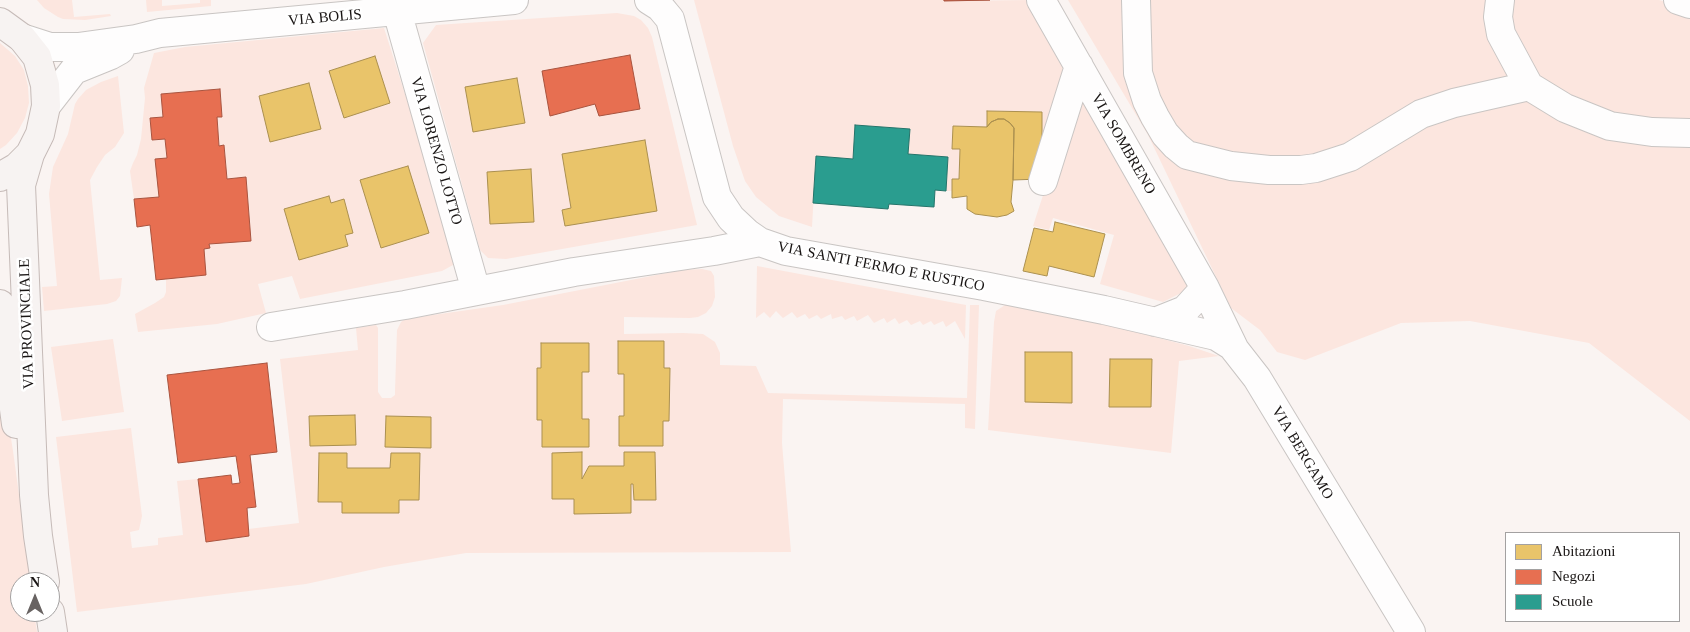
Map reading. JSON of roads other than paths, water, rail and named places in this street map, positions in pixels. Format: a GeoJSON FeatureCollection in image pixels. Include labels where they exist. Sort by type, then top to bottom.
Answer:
{"type":"FeatureCollection","features":[{"type":"Feature","properties":{"kind":"main road","name":"VIA PROVINCIALE"},"geometry":{"type":"LineString","coordinates":[[9,26],[37,57],[45,85],[46,106],[40,134],[30,154],[21,185],[34,496],[43,572]]}},
{"type":"Feature","properties":{"kind":"main road","name":"VIA PROVINCIALE"},"geometry":{"type":"LineString","coordinates":[[0,177],[17,167],[30,154]]}},
{"type":"Feature","properties":{"kind":"main road","name":"VIA PROVINCIALE"},"geometry":{"type":"LineString","coordinates":[[0,304],[18,440],[34,496]]}},
{"type":"Feature","properties":{"kind":"street","name":"VIA BOLIS"},"geometry":{"type":"LineString","coordinates":[[9,26],[50,47],[78,47],[136,39],[160,33],[514,0]]}},
{"type":"Feature","properties":{"kind":"street","name":"VIA SANTI FERMO E RUSTICO"},"geometry":{"type":"LineString","coordinates":[[649,0],[670,19],[717,197],[731,218],[760,242],[786,251],[984,286],[1155,322]]}},
{"type":"Feature","properties":{"kind":"street","name":"VIA SOMBRENO"},"geometry":{"type":"LineString","coordinates":[[1041,0],[1205,288],[1235,350]]}},
{"type":"Feature","properties":{"kind":"street"},"geometry":{"type":"LineString","coordinates":[[1136,0],[1138,73],[1147,101],[1155,117],[1170,140],[1188,155],[1230,166],[1269,170],[1316,168],[1350,157],[1421,114],[1454,102],[1529,86]]}},
{"type":"Feature","properties":{"kind":"street"},"geometry":{"type":"LineString","coordinates":[[1500,0],[1498,17],[1501,34],[1529,86],[1565,108],[1610,126],[1652,132],[1690,133]]}},
{"type":"Feature","properties":{"kind":"street"},"geometry":{"type":"LineString","coordinates":[[1678,0],[1690,4]]}},
{"type":"Feature","properties":{"kind":"street","name":"VIA LORENZO LOTTO"},"geometry":{"type":"LineString","coordinates":[[396,11],[476,291]]}},
{"type":"Feature","properties":{"kind":"street","name":"VIA BOLIS"},"geometry":{"type":"LineString","coordinates":[[46,106],[74,70],[111,55],[136,39]]}},
{"type":"Feature","properties":{"kind":"street"},"geometry":{"type":"LineString","coordinates":[[1043,181],[1079,66]]}},
{"type":"Feature","properties":{"kind":"street"},"geometry":{"type":"LineString","coordinates":[[271,327],[574,272],[714,251],[760,242]]}},
{"type":"Feature","properties":{"kind":"street"},"geometry":{"type":"LineString","coordinates":[[1155,322],[1185,310],[1205,288]]}},
{"type":"Feature","properties":{"kind":"street","name":"VIA BERGAMO"},"geometry":{"type":"LineString","coordinates":[[1155,322],[1216,336],[1232,346],[1257,378],[1411,632]]}}]}
